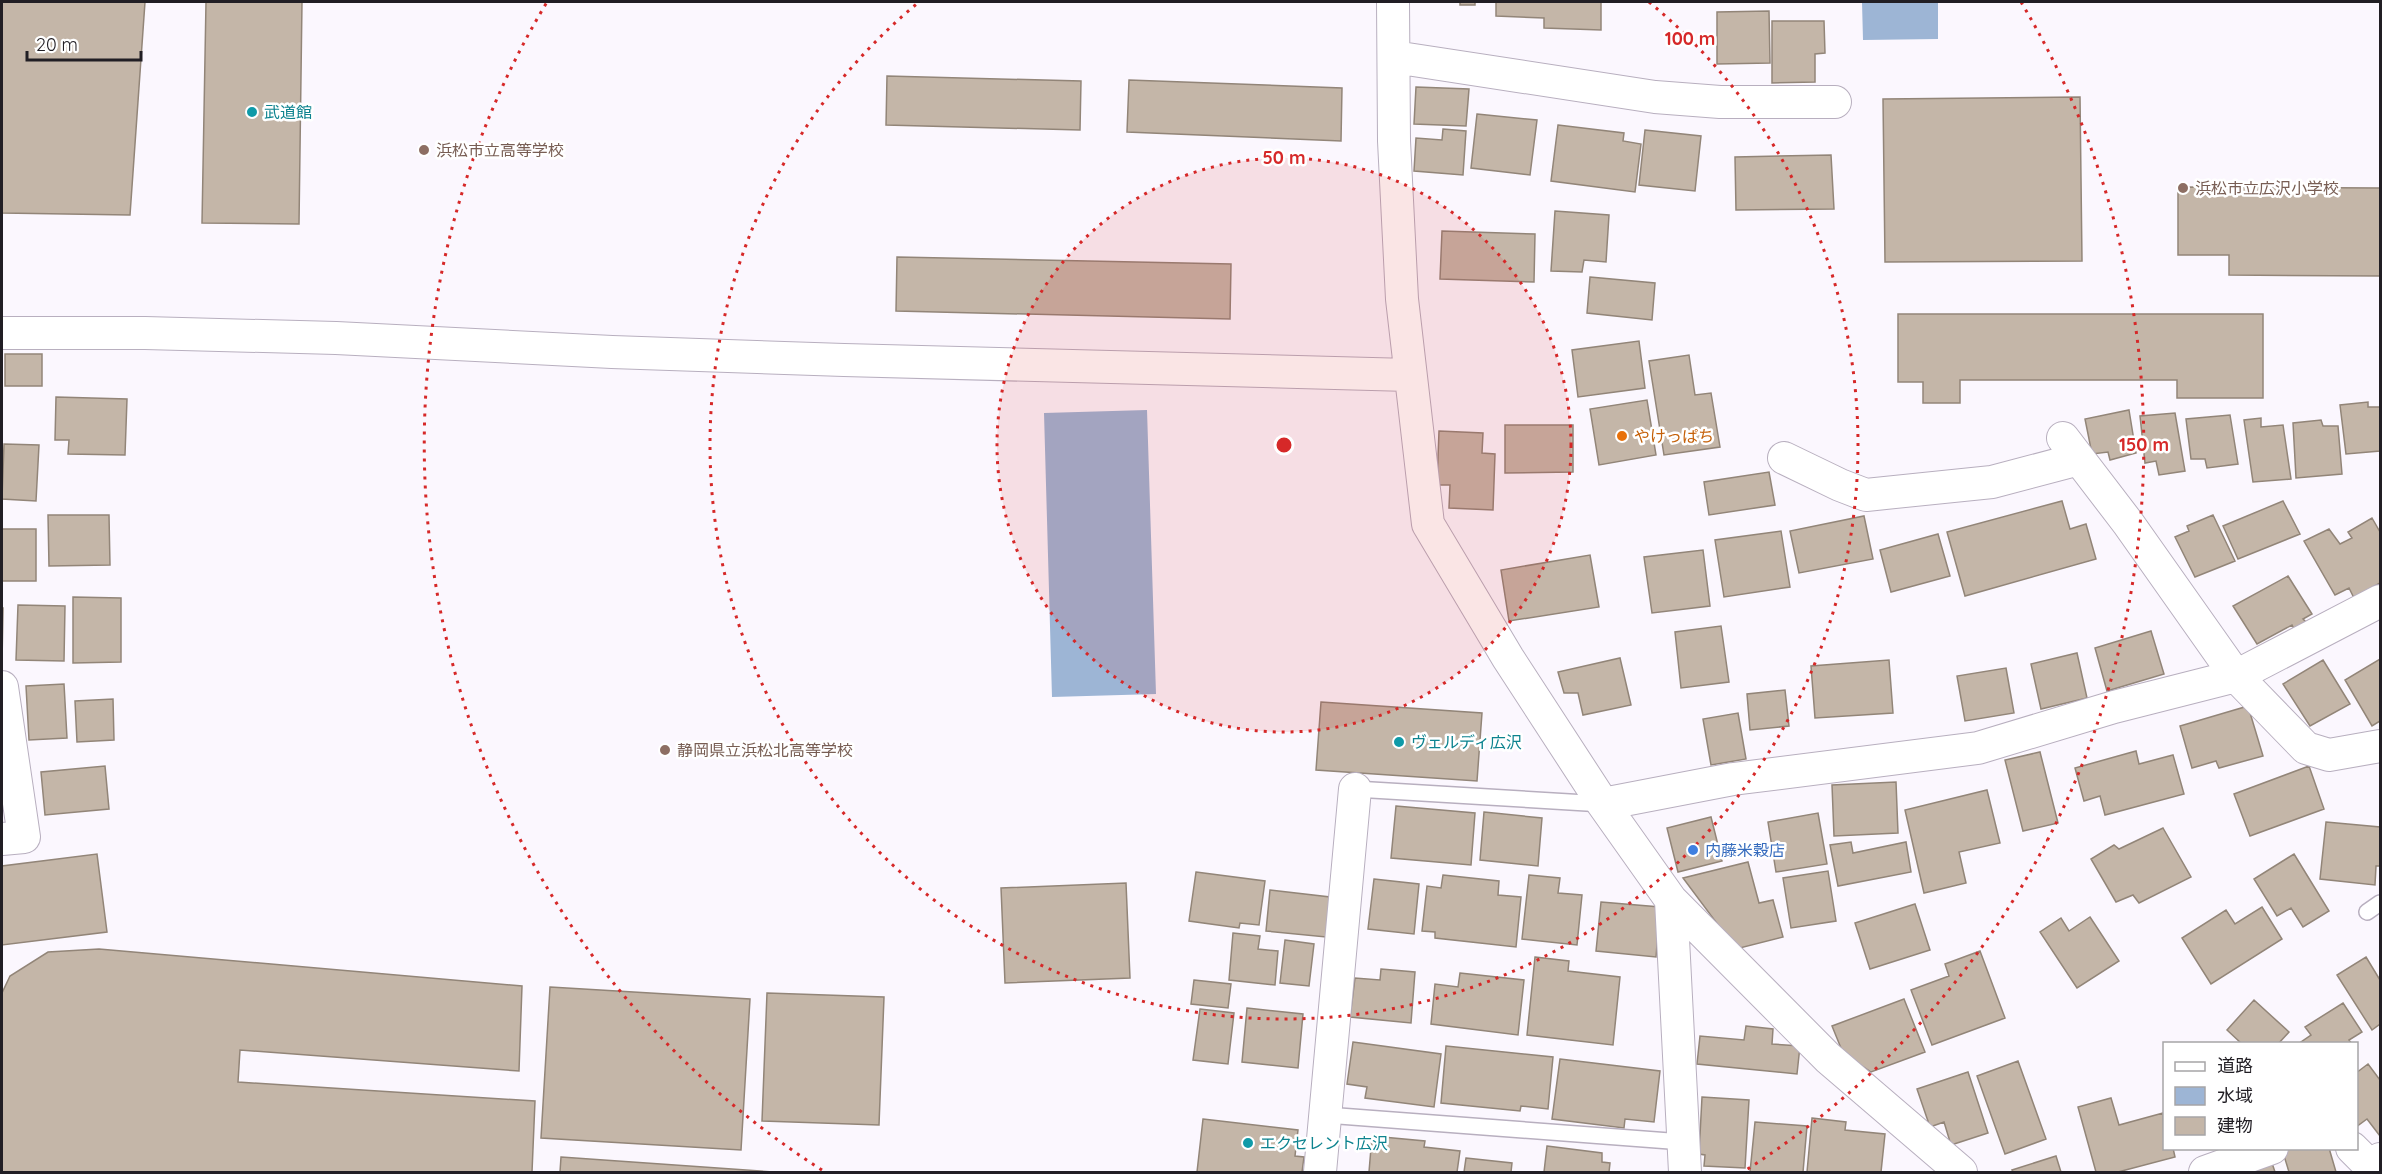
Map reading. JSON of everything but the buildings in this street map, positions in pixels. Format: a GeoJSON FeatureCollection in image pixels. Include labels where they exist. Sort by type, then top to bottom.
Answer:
{"type":"FeatureCollection","features":[{"type":"Feature","properties":{"kind":"street"},"geometry":{"type":"LineString","coordinates":[[1393,2],[1394,141],[1402,299],[1428,524],[1508,658],[1603,804],[1671,900],[1828,1058],[1961,1173]]}},
{"type":"Feature","properties":{"kind":"street"},"geometry":{"type":"LineString","coordinates":[[1394,57],[1655,97],[1720,102],[1836,102]]}},
{"type":"Feature","properties":{"kind":"street"},"geometry":{"type":"LineString","coordinates":[[2,333],[145,333],[336,338],[820,360],[1409,375]]}},
{"type":"Feature","properties":{"kind":"street"},"geometry":{"type":"LineString","coordinates":[[1784,458],[1840,486],[1866,495],[1992,482],[2071,448],[2236,676],[2306,748],[2329,755],[2380,746]]}},
{"type":"Feature","properties":{"kind":"street"},"geometry":{"type":"LineString","coordinates":[[1603,804],[1733,779],[1978,748],[2114,707],[2236,676],[2380,601]]}},
{"type":"Feature","properties":{"kind":"street"},"geometry":{"type":"LineString","coordinates":[[2,687],[24,837],[2,839]]}},
{"type":"Feature","properties":{"kind":"street"},"geometry":{"type":"LineString","coordinates":[[1320,1173],[1355,789]]}},
{"type":"Feature","properties":{"kind":"street"},"geometry":{"type":"LineString","coordinates":[[1671,900],[1684,1157]]}},
{"type":"Feature","properties":{"kind":"street"},"geometry":{"type":"LineString","coordinates":[[2205,1173],[2269,1150]]}},
{"type":"Feature","properties":{"kind":"street"},"geometry":{"type":"LineString","coordinates":[[2353,1150],[2371,1167],[2380,1159]]}},
{"type":"Feature","properties":{"kind":"lane"},"geometry":{"type":"LineString","coordinates":[[1355,789],[1603,804]]}},
{"type":"Feature","properties":{"kind":"lane"},"geometry":{"type":"LineString","coordinates":[[2367,912],[2380,903]]}},
{"type":"Feature","properties":{"kind":"lane"},"geometry":{"type":"LineString","coordinates":[[1326,1115],[1684,1157]]}},
{"type":"Feature","properties":{"kind":"water"},"geometry":{"type":"Polygon","coordinates":[[[1862,2],[1938,2],[1938,39],[1863,40],[1862,2]]]}},
{"type":"Feature","properties":{"kind":"water"},"geometry":{"type":"Polygon","coordinates":[[[1147,410],[1156,694],[1052,697],[1044,413],[1147,410]]]}},
{"type":"Feature","properties":{"kind":"place","name":"武道館"},"geometry":{"type":"Point","coordinates":[252,112]}},
{"type":"Feature","properties":{"kind":"place","name":"浜松市立高等学校"},"geometry":{"type":"Point","coordinates":[424,150]}},
{"type":"Feature","properties":{"kind":"place","name":"浜松市立広沢小学校"},"geometry":{"type":"Point","coordinates":[2183,188]}},
{"type":"Feature","properties":{"kind":"place","name":"やけっぱち"},"geometry":{"type":"Point","coordinates":[1622,436]}},
{"type":"Feature","properties":{"kind":"place","name":"ヴェルディ広沢"},"geometry":{"type":"Point","coordinates":[1399,742]}},
{"type":"Feature","properties":{"kind":"place","name":"静岡県立浜松北高等学校"},"geometry":{"type":"Point","coordinates":[665,750]}},
{"type":"Feature","properties":{"kind":"place","name":"内藤米穀店"},"geometry":{"type":"Point","coordinates":[1693,850]}},
{"type":"Feature","properties":{"kind":"place","name":"エクセレント広沢"},"geometry":{"type":"Point","coordinates":[1248,1143]}}]}
